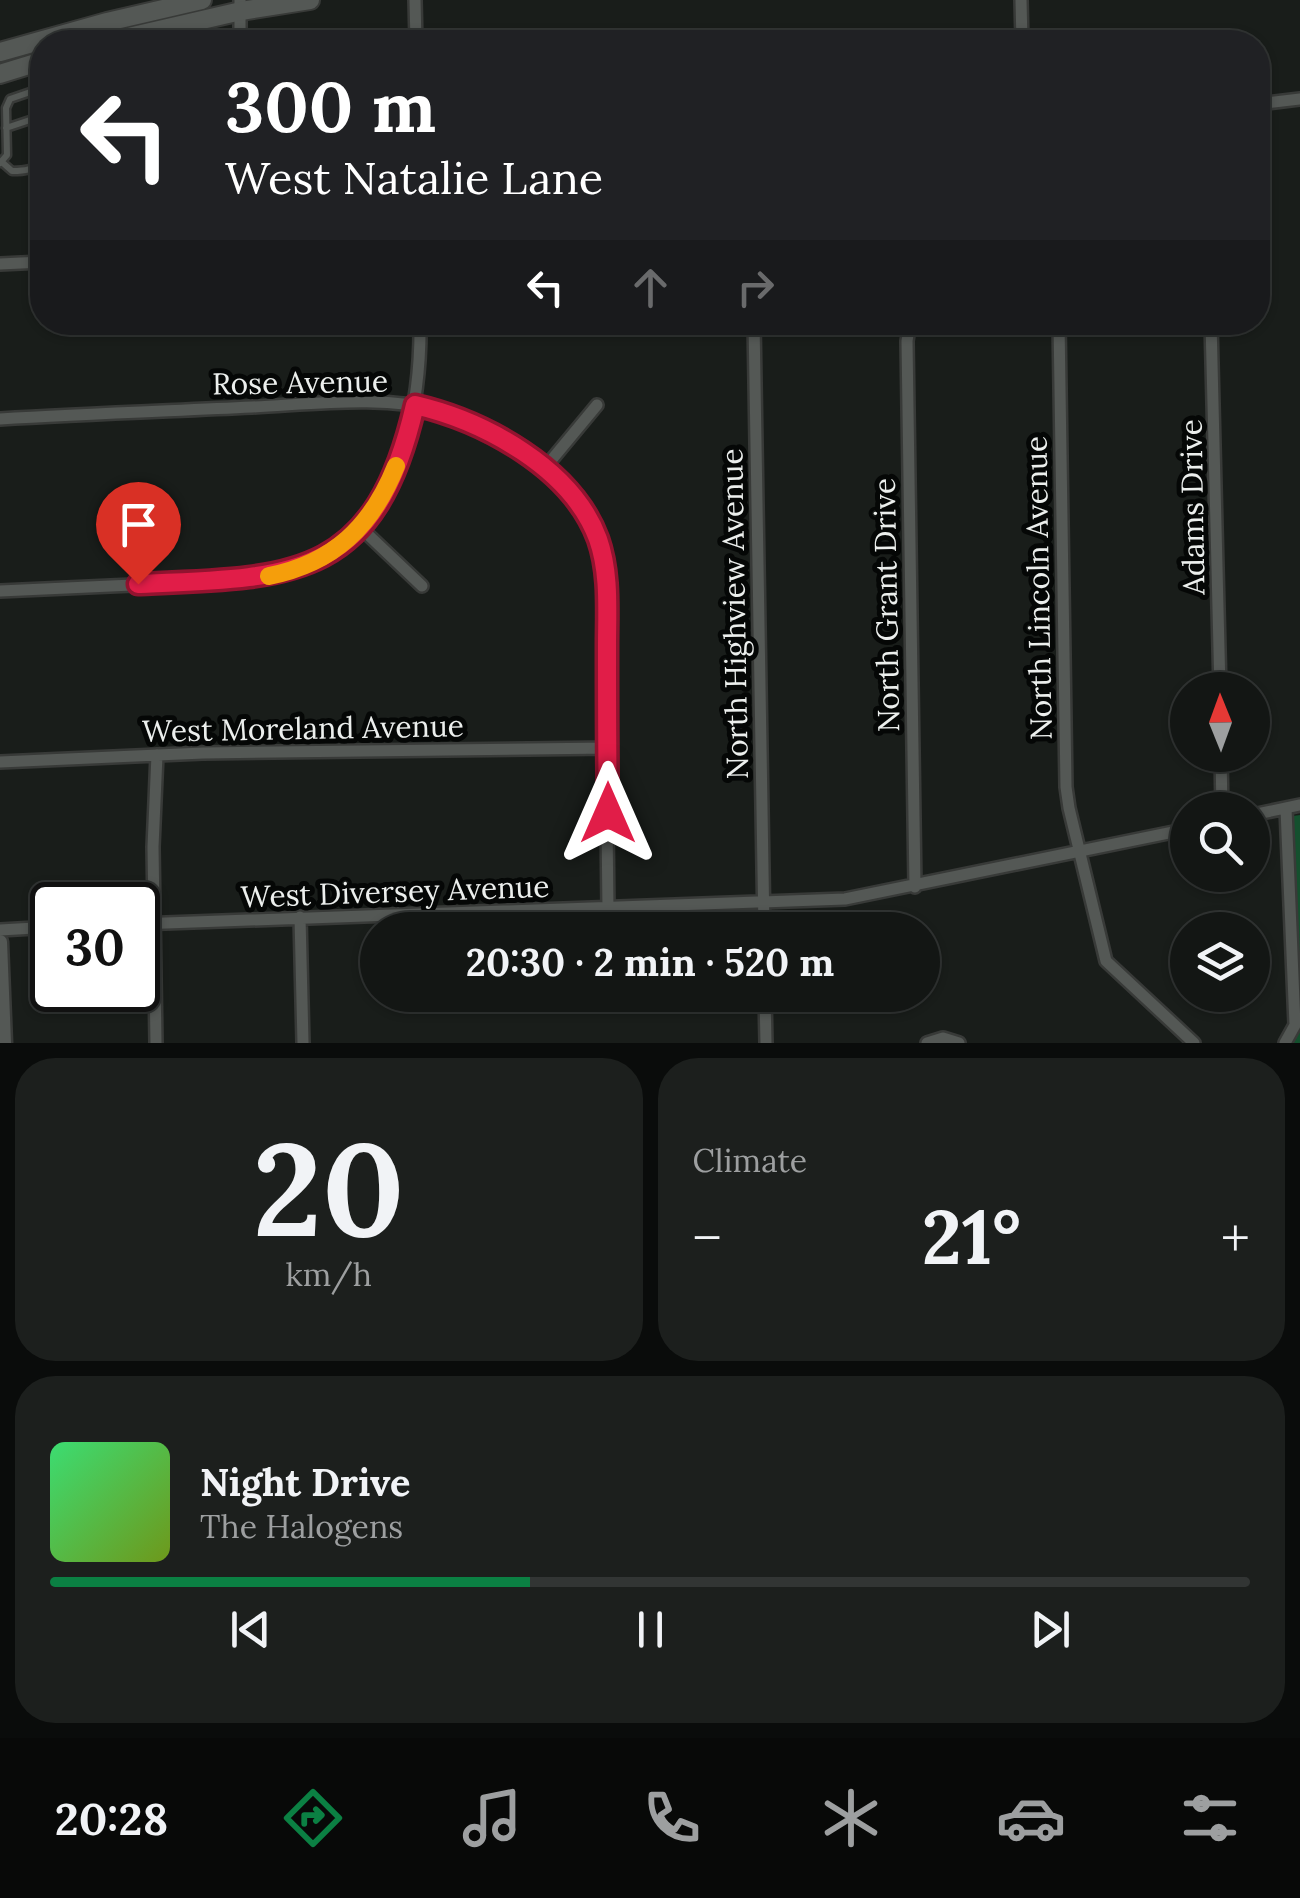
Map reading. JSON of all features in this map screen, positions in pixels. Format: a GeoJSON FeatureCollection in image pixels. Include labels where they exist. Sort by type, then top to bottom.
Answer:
{"type":"FeatureCollection","features":[{"type":"Feature","properties":{"kind":"main road"},"geometry":{"type":"LineString","coordinates":[[78,30],[202,0]]}},
{"type":"Feature","properties":{"kind":"main road"},"geometry":{"type":"LineString","coordinates":[[151,30],[240,6],[310,0]]}},
{"type":"Feature","properties":{"kind":"main road"},"geometry":{"type":"LineString","coordinates":[[0,52],[30,44]]}},
{"type":"Feature","properties":{"kind":"main road"},"geometry":{"type":"LineString","coordinates":[[0,74],[30,65]]}},
{"type":"Feature","properties":{"kind":"street"},"geometry":{"type":"LineString","coordinates":[[414,0],[415,30]]}},
{"type":"Feature","properties":{"kind":"street"},"geometry":{"type":"LineString","coordinates":[[1020,0],[1021,30]]}},
{"type":"Feature","properties":{"kind":"street"},"geometry":{"type":"LineString","coordinates":[[1270,103],[1300,100]]}},
{"type":"Feature","properties":{"kind":"street"},"geometry":{"type":"LineString","coordinates":[[0,264],[30,263]]}},
{"type":"Feature","properties":{"kind":"street"},"geometry":{"type":"LineString","coordinates":[[0,590],[242,580],[275,575],[325,555],[361,528],[394,472],[415,405],[420,335]]}},
{"type":"Feature","properties":{"kind":"street","name":"North Highview Avenue"},"geometry":{"type":"LineString","coordinates":[[754,335],[764,912]]}},
{"type":"Feature","properties":{"kind":"street","name":"North Grant Drive"},"geometry":{"type":"LineString","coordinates":[[908,335],[915,887]]}},
{"type":"Feature","properties":{"kind":"street","name":"North Lincoln Avenue"},"geometry":{"type":"LineString","coordinates":[[1059,335],[1066,787],[1106,962],[1188,1041]]}},
{"type":"Feature","properties":{"kind":"street","name":"Adams Drive"},"geometry":{"type":"LineString","coordinates":[[1211,335],[1220,672]]}},
{"type":"Feature","properties":{"kind":"street","name":"Rose Avenue"},"geometry":{"type":"LineString","coordinates":[[0,419],[329,404],[415,405],[447,412],[496,433],[544,470],[582,508],[600,543],[604,561],[608,910]]}},
{"type":"Feature","properties":{"kind":"street"},"geometry":{"type":"LineString","coordinates":[[544,470],[596,405]]}},
{"type":"Feature","properties":{"kind":"street"},"geometry":{"type":"LineString","coordinates":[[361,528],[422,586]]}},
{"type":"Feature","properties":{"kind":"street","name":"West Moreland Avenue"},"geometry":{"type":"LineString","coordinates":[[0,762],[156,755],[608,748]]}},
{"type":"Feature","properties":{"kind":"street"},"geometry":{"type":"LineString","coordinates":[[154,882],[156,755]]}},
{"type":"Feature","properties":{"kind":"street"},"geometry":{"type":"LineString","coordinates":[[1270,811],[1300,805]]}},
{"type":"Feature","properties":{"kind":"street"},"geometry":{"type":"LineString","coordinates":[[1285,1043],[1295,1025],[1286,808]]}},
{"type":"Feature","properties":{"kind":"street","name":"West Diversey Avenue"},"geometry":{"type":"LineString","coordinates":[[160,924],[845,899],[1170,833]]}},
{"type":"Feature","properties":{"kind":"street"},"geometry":{"type":"LineString","coordinates":[[300,917],[304,1043]]}},
{"type":"Feature","properties":{"kind":"street"},"geometry":{"type":"LineString","coordinates":[[0,930],[30,928]]}},
{"type":"Feature","properties":{"kind":"street"},"geometry":{"type":"LineString","coordinates":[[0,942],[4,1043]]}},
{"type":"Feature","properties":{"kind":"street"},"geometry":{"type":"LineString","coordinates":[[155,1012],[156,1043]]}},
{"type":"Feature","properties":{"kind":"street"},"geometry":{"type":"LineString","coordinates":[[765,1012],[766,1043]]}},
{"type":"Feature","properties":{"kind":"street"},"geometry":{"type":"LineString","coordinates":[[927,1043],[944,1038],[959,1043]]}},
{"type":"Feature","properties":{"kind":"lane"},"geometry":{"type":"LineString","coordinates":[[30,92],[10,100],[6,108],[6,156],[2,163],[12,171],[30,170]]}},
{"type":"Feature","properties":{"kind":"lane"},"geometry":{"type":"LineString","coordinates":[[6,128],[30,120]]}},
{"type":"Feature","properties":{"kind":"green space"},"geometry":{"type":"Polygon","coordinates":[[[1300,815],[1300,1007],[1293,816],[1300,815]]]}},
{"type":"Feature","properties":{"kind":"green space"},"geometry":{"type":"Polygon","coordinates":[[[1300,1007],[1300,1043],[1291,1043],[1296,1037],[1300,1007]]]}},
{"type":"Feature","properties":{"kind":"slow traffic"},"geometry":{"type":"LineString","coordinates":[[269,576],[305,566],[344,544],[361,528],[396,466]]}},
{"type":"Feature","properties":{"kind":"route"},"geometry":{"type":"LineString","coordinates":[[138,584],[242,580],[305,566],[344,544],[361,528],[394,472],[415,405],[474,422],[496,433],[564,487],[582,508],[600,543],[606,590],[608,813]]}}]}
